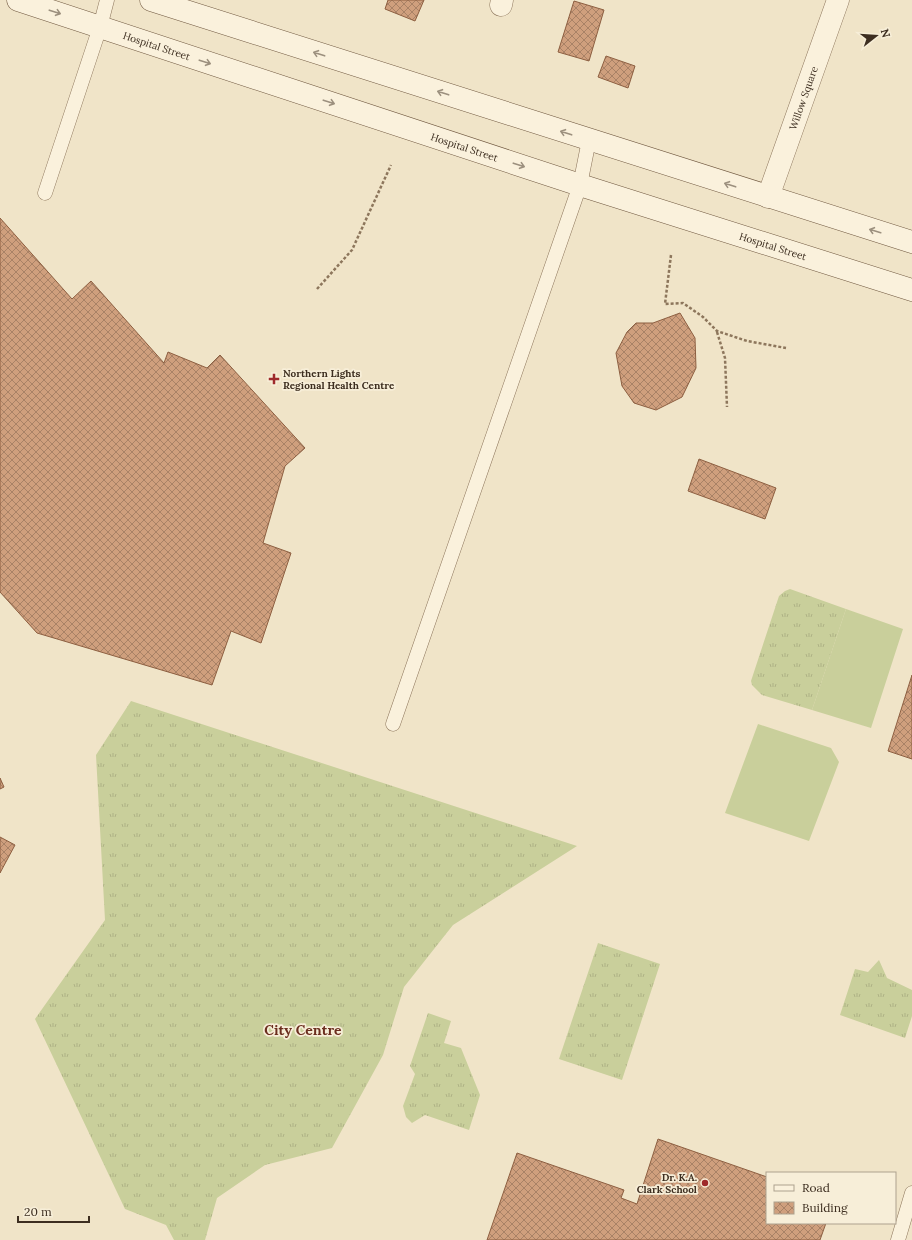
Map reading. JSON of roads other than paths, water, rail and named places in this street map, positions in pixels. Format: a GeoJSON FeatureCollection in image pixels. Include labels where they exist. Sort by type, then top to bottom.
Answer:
{"type":"FeatureCollection","features":[{"type":"Feature","properties":{"kind":"main road","name":"Hospital Street"},"geometry":{"type":"LineString","coordinates":[[18,0],[580,185],[912,290]]}},
{"type":"Feature","properties":{"kind":"main road"},"geometry":{"type":"LineString","coordinates":[[151,0],[912,242]]}},
{"type":"Feature","properties":{"kind":"main road","name":"Willow Square"},"geometry":{"type":"LineString","coordinates":[[768,197],[838,0]]}},
{"type":"Feature","properties":{"kind":"lane"},"geometry":{"type":"LineString","coordinates":[[45,193],[108,0]]}},
{"type":"Feature","properties":{"kind":"lane"},"geometry":{"type":"LineString","coordinates":[[393,724],[580,185],[589,140]]}},
{"type":"Feature","properties":{"kind":"lane"},"geometry":{"type":"LineString","coordinates":[[898,1240],[912,1193]]}},
{"type":"Feature","properties":{"kind":"place","name":"Northern Lights Regional Health Centre"},"geometry":{"type":"Point","coordinates":[274,379]}},
{"type":"Feature","properties":{"kind":"place","name":"Dr. K.A. Clark School"},"geometry":{"type":"Point","coordinates":[705,1183]}},
{"type":"Feature","properties":{"kind":"district","name":"City Centre"},"geometry":{"type":"Point","coordinates":[303,1030]}}]}
